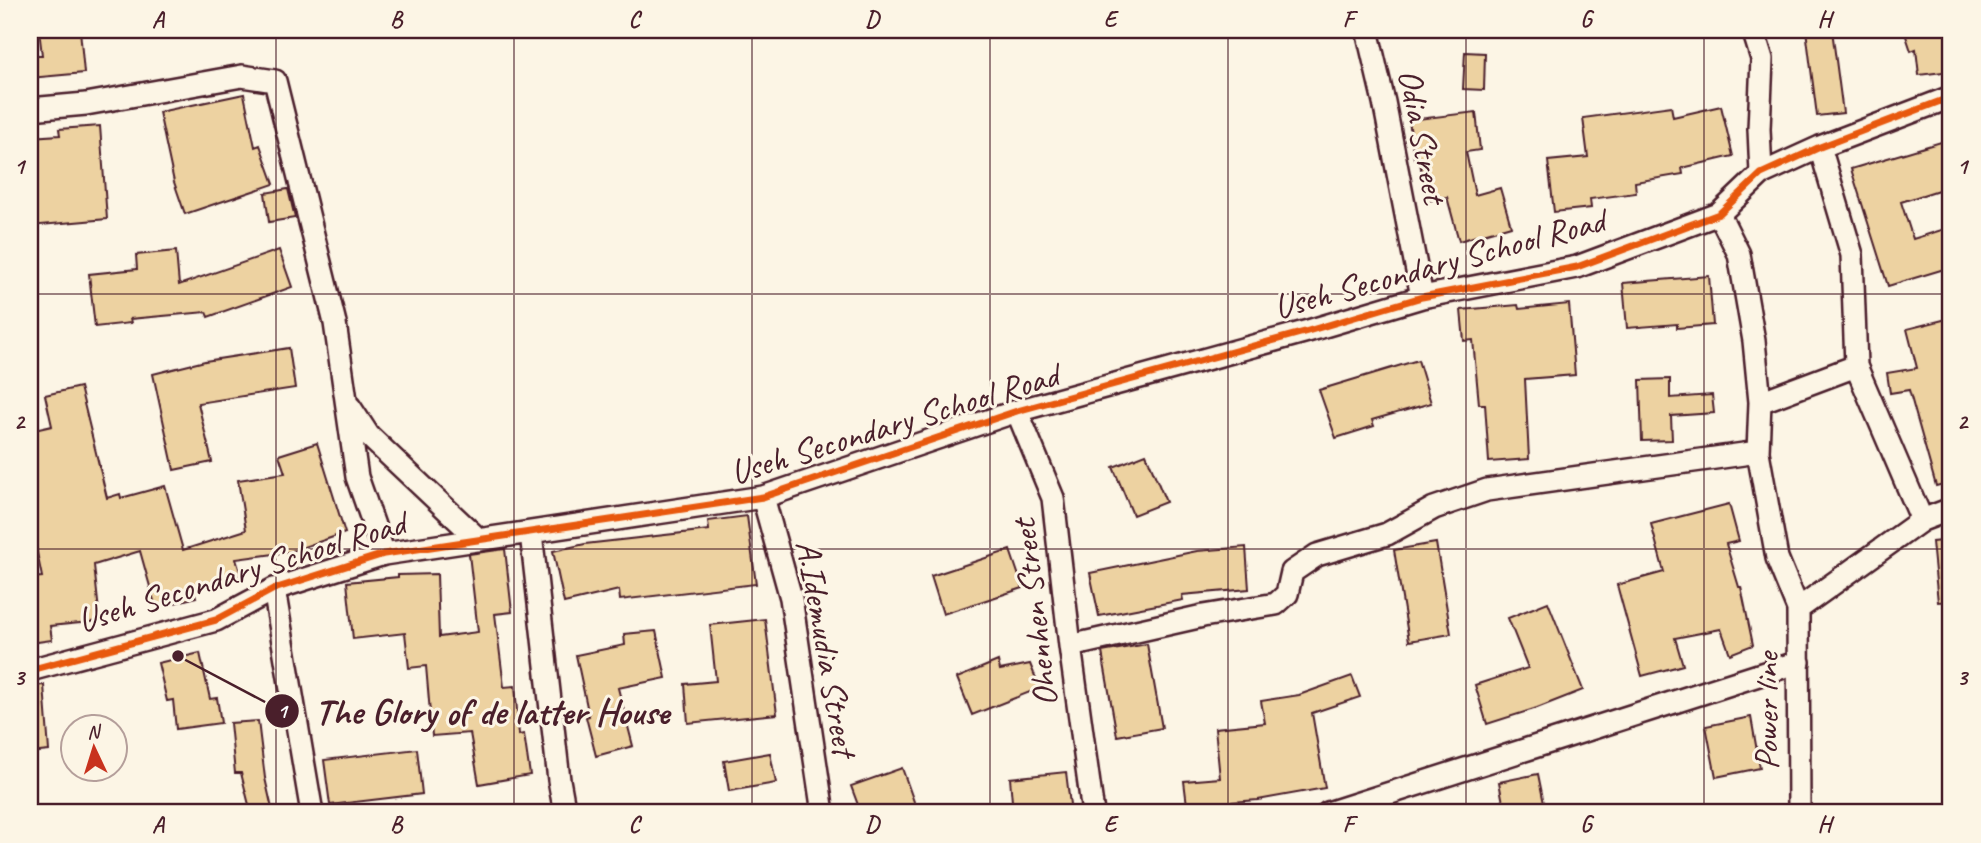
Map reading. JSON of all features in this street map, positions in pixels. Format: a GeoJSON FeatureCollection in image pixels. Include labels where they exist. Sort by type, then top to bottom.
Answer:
{"type":"FeatureCollection","features":[{"type":"Feature","properties":{"kind":"street","name":"Odia Street"},"geometry":{"type":"LineString","coordinates":[[1367,30],[1384,102],[1422,297]]}},
{"type":"Feature","properties":{"kind":"street"},"geometry":{"type":"LineString","coordinates":[[1753,30],[1762,59],[1760,174]]}},
{"type":"Feature","properties":{"kind":"street"},"geometry":{"type":"LineString","coordinates":[[30,109],[86,104],[242,76],[275,81],[335,323],[357,477],[384,555]]}},
{"type":"Feature","properties":{"kind":"street","name":"Useh Secondary School Road"},"geometry":{"type":"LineString","coordinates":[[30,670],[216,621],[274,589],[384,555],[763,496],[1017,411],[1422,297],[1577,267],[1719,214],[1760,174],[1951,97]]}},
{"type":"Feature","properties":{"kind":"street"},"geometry":{"type":"LineString","coordinates":[[1820,148],[1852,255],[1856,366],[1922,520]]}},
{"type":"Feature","properties":{"kind":"street"},"geometry":{"type":"LineString","coordinates":[[1719,214],[1739,254],[1754,341],[1760,402],[1758,452],[1777,558],[1798,609],[1922,520],[1951,509]]}},
{"type":"Feature","properties":{"kind":"street"},"geometry":{"type":"LineString","coordinates":[[1760,402],[1856,366]]}},
{"type":"Feature","properties":{"kind":"street"},"geometry":{"type":"LineString","coordinates":[[344,398],[369,436],[479,540]]}},
{"type":"Feature","properties":{"kind":"street","name":"Ohenhen Street"},"geometry":{"type":"LineString","coordinates":[[1017,411],[1053,498],[1093,813]]}},
{"type":"Feature","properties":{"kind":"street"},"geometry":{"type":"LineString","coordinates":[[1070,646],[1203,616],[1276,604],[1287,594],[1292,572],[1317,555],[1387,534],[1434,508],[1487,490],[1758,452]]}},
{"type":"Feature","properties":{"kind":"street","name":"A.Idemudia Street"},"geometry":{"type":"LineString","coordinates":[[763,496],[790,598],[823,813]]}},
{"type":"Feature","properties":{"kind":"street"},"geometry":{"type":"LineString","coordinates":[[531,533],[565,813]]}},
{"type":"Feature","properties":{"kind":"street"},"geometry":{"type":"LineString","coordinates":[[274,589],[312,813]]}},
{"type":"Feature","properties":{"kind":"street","name":"Power line"},"geometry":{"type":"LineString","coordinates":[[1798,609],[1799,813]]}},
{"type":"Feature","properties":{"kind":"street"},"geometry":{"type":"LineString","coordinates":[[1328,813],[1799,662]]}},
{"type":"Feature","properties":{"kind":"building"},"geometry":{"type":"Polygon","coordinates":[[[39,30],[80,30],[84,73],[30,78],[30,55],[42,55],[39,30]]]}},
{"type":"Feature","properties":{"kind":"building"},"geometry":{"type":"Polygon","coordinates":[[[1806,30],[1832,30],[1843,113],[1817,116],[1806,30]]]}},
{"type":"Feature","properties":{"kind":"building"},"geometry":{"type":"Polygon","coordinates":[[[1904,30],[1951,30],[1951,71],[1919,75],[1916,49],[1911,51],[1904,30]]]}},
{"type":"Feature","properties":{"kind":"building"},"geometry":{"type":"Polygon","coordinates":[[[1465,52],[1485,53],[1484,90],[1463,89],[1465,52]]]}},
{"type":"Feature","properties":{"kind":"building"},"geometry":{"type":"Polygon","coordinates":[[[244,94],[255,147],[260,145],[274,184],[185,214],[174,182],[159,112],[244,94]]]}},
{"type":"Feature","properties":{"kind":"building"},"geometry":{"type":"Polygon","coordinates":[[[1671,106],[1673,117],[1721,106],[1733,156],[1682,168],[1683,174],[1635,182],[1636,193],[1590,199],[1591,208],[1554,212],[1548,161],[1588,157],[1583,118],[1671,106]]]}},
{"type":"Feature","properties":{"kind":"building"},"geometry":{"type":"Polygon","coordinates":[[[1476,112],[1480,150],[1466,152],[1475,195],[1500,188],[1511,226],[1459,241],[1447,197],[1427,201],[1419,157],[1414,158],[1409,120],[1476,112]]]}},
{"type":"Feature","properties":{"kind":"building"},"geometry":{"type":"Polygon","coordinates":[[[100,126],[107,219],[30,226],[30,137],[60,135],[59,129],[100,126]]]}},
{"type":"Feature","properties":{"kind":"building"},"geometry":{"type":"Polygon","coordinates":[[[1951,139],[1951,186],[1901,202],[1913,239],[1951,227],[1951,267],[1888,286],[1851,169],[1951,139]]]}},
{"type":"Feature","properties":{"kind":"building"},"geometry":{"type":"Polygon","coordinates":[[[288,189],[295,218],[269,222],[265,193],[288,189]]]}},
{"type":"Feature","properties":{"kind":"building"},"geometry":{"type":"Polygon","coordinates":[[[279,250],[292,287],[208,317],[206,312],[130,319],[131,323],[95,327],[89,274],[137,269],[136,255],[176,251],[179,285],[279,250]]]}},
{"type":"Feature","properties":{"kind":"building"},"geometry":{"type":"Polygon","coordinates":[[[1709,276],[1713,325],[1677,328],[1677,324],[1627,328],[1623,283],[1709,276]]]}},
{"type":"Feature","properties":{"kind":"building"},"geometry":{"type":"Polygon","coordinates":[[[1569,304],[1575,375],[1525,379],[1529,459],[1489,462],[1485,404],[1479,404],[1473,340],[1464,341],[1461,310],[1518,305],[1519,309],[1569,304]]]}},
{"type":"Feature","properties":{"kind":"building"},"geometry":{"type":"Polygon","coordinates":[[[1951,318],[1951,371],[1944,373],[1951,400],[1951,482],[1936,486],[1909,390],[1890,393],[1887,373],[1917,368],[1907,329],[1951,318]]]}},
{"type":"Feature","properties":{"kind":"building"},"geometry":{"type":"Polygon","coordinates":[[[289,348],[295,388],[198,403],[212,462],[174,470],[153,374],[205,361],[289,348]]]}},
{"type":"Feature","properties":{"kind":"building"},"geometry":{"type":"Polygon","coordinates":[[[1418,360],[1431,403],[1372,420],[1374,426],[1336,438],[1319,390],[1418,360]]]}},
{"type":"Feature","properties":{"kind":"building"},"geometry":{"type":"Polygon","coordinates":[[[1670,379],[1670,398],[1712,395],[1714,413],[1671,416],[1672,440],[1642,441],[1640,380],[1670,379]]]}},
{"type":"Feature","properties":{"kind":"building"},"geometry":{"type":"Polygon","coordinates":[[[80,387],[107,498],[120,494],[121,498],[165,486],[183,550],[246,530],[238,480],[285,473],[279,455],[317,443],[345,533],[289,552],[236,559],[241,575],[194,590],[196,597],[156,608],[140,551],[94,565],[100,621],[50,626],[52,640],[30,643],[30,578],[42,577],[30,518],[30,431],[52,426],[45,395],[80,387]]]}},
{"type":"Feature","properties":{"kind":"building"},"geometry":{"type":"Polygon","coordinates":[[[1146,454],[1166,502],[1133,515],[1113,467],[1146,454]]]}},
{"type":"Feature","properties":{"kind":"building"},"geometry":{"type":"Polygon","coordinates":[[[1729,504],[1739,541],[1726,544],[1741,587],[1753,645],[1730,654],[1721,629],[1675,638],[1683,665],[1642,676],[1617,585],[1664,572],[1651,524],[1729,504]]]}},
{"type":"Feature","properties":{"kind":"building"},"geometry":{"type":"Polygon","coordinates":[[[747,516],[756,584],[620,600],[619,590],[564,603],[553,551],[585,544],[709,530],[708,521],[747,516]]]}},
{"type":"Feature","properties":{"kind":"building"},"geometry":{"type":"Polygon","coordinates":[[[1951,540],[1951,601],[1938,602],[1932,542],[1951,540]]]}},
{"type":"Feature","properties":{"kind":"building"},"geometry":{"type":"Polygon","coordinates":[[[1436,543],[1451,634],[1409,641],[1394,550],[1436,543]]]}},
{"type":"Feature","properties":{"kind":"building"},"geometry":{"type":"Polygon","coordinates":[[[1246,547],[1249,589],[1182,595],[1183,600],[1099,616],[1090,573],[1197,551],[1246,547]]]}},
{"type":"Feature","properties":{"kind":"building"},"geometry":{"type":"Polygon","coordinates":[[[505,549],[512,612],[495,614],[504,687],[515,686],[519,735],[524,734],[530,775],[479,784],[470,733],[432,736],[426,666],[409,668],[405,633],[353,639],[347,582],[398,575],[437,574],[439,637],[478,632],[469,554],[505,549]]]}},
{"type":"Feature","properties":{"kind":"building"},"geometry":{"type":"Polygon","coordinates":[[[1010,550],[1023,588],[943,614],[931,576],[1010,550]]]}},
{"type":"Feature","properties":{"kind":"building"},"geometry":{"type":"Polygon","coordinates":[[[1548,602],[1583,690],[1487,724],[1475,685],[1528,668],[1508,618],[1548,602]]]}},
{"type":"Feature","properties":{"kind":"building"},"geometry":{"type":"Polygon","coordinates":[[[765,619],[777,714],[688,723],[685,684],[716,681],[710,625],[765,619]]]}},
{"type":"Feature","properties":{"kind":"building"},"geometry":{"type":"Polygon","coordinates":[[[656,631],[666,678],[618,688],[633,746],[596,756],[586,717],[589,716],[576,655],[625,645],[624,634],[656,631]]]}},
{"type":"Feature","properties":{"kind":"building"},"geometry":{"type":"Polygon","coordinates":[[[1147,644],[1162,728],[1117,736],[1102,652],[1147,644]]]}},
{"type":"Feature","properties":{"kind":"building"},"geometry":{"type":"Polygon","coordinates":[[[200,653],[210,699],[217,698],[221,723],[176,729],[173,700],[167,701],[158,663],[200,653]]]}},
{"type":"Feature","properties":{"kind":"building"},"geometry":{"type":"Polygon","coordinates":[[[998,661],[1000,670],[1030,664],[1040,688],[972,715],[957,678],[998,661]]]}},
{"type":"Feature","properties":{"kind":"building"},"geometry":{"type":"Polygon","coordinates":[[[1352,676],[1360,697],[1312,713],[1325,788],[1258,800],[1219,803],[1220,813],[1188,813],[1184,781],[1220,778],[1215,728],[1265,723],[1261,701],[1299,695],[1352,676]]]}},
{"type":"Feature","properties":{"kind":"building"},"geometry":{"type":"Polygon","coordinates":[[[44,685],[49,751],[30,753],[30,686],[44,685]]]}},
{"type":"Feature","properties":{"kind":"building"},"geometry":{"type":"Polygon","coordinates":[[[1751,717],[1760,768],[1716,777],[1706,726],[1751,717]]]}},
{"type":"Feature","properties":{"kind":"building"},"geometry":{"type":"Polygon","coordinates":[[[258,721],[265,778],[273,813],[251,813],[241,773],[235,773],[230,723],[258,721]]]}},
{"type":"Feature","properties":{"kind":"building"},"geometry":{"type":"Polygon","coordinates":[[[417,749],[422,794],[330,805],[324,760],[417,749]]]}},
{"type":"Feature","properties":{"kind":"building"},"geometry":{"type":"Polygon","coordinates":[[[770,753],[776,783],[729,791],[724,761],[770,753]]]}},
{"type":"Feature","properties":{"kind":"building"},"geometry":{"type":"Polygon","coordinates":[[[902,768],[918,813],[861,813],[851,786],[902,768]]]}},
{"type":"Feature","properties":{"kind":"building"},"geometry":{"type":"Polygon","coordinates":[[[1066,772],[1071,813],[1013,813],[1010,778],[1066,772]]]}},
{"type":"Feature","properties":{"kind":"building"},"geometry":{"type":"Polygon","coordinates":[[[1538,774],[1546,813],[1505,813],[1499,782],[1538,774]]]}},
{"type":"Feature","properties":{"kind":"cycle path"},"geometry":{"type":"LineString","coordinates":[[30,670],[216,620],[274,589],[384,554],[763,497],[1017,411],[1422,297],[1577,267],[1719,214],[1761,174],[1820,147],[1951,97]]}},
{"type":"Feature","properties":{"kind":"place","name":"The Glory of de latter House"},"geometry":{"type":"Point","coordinates":[178,656]}}]}
